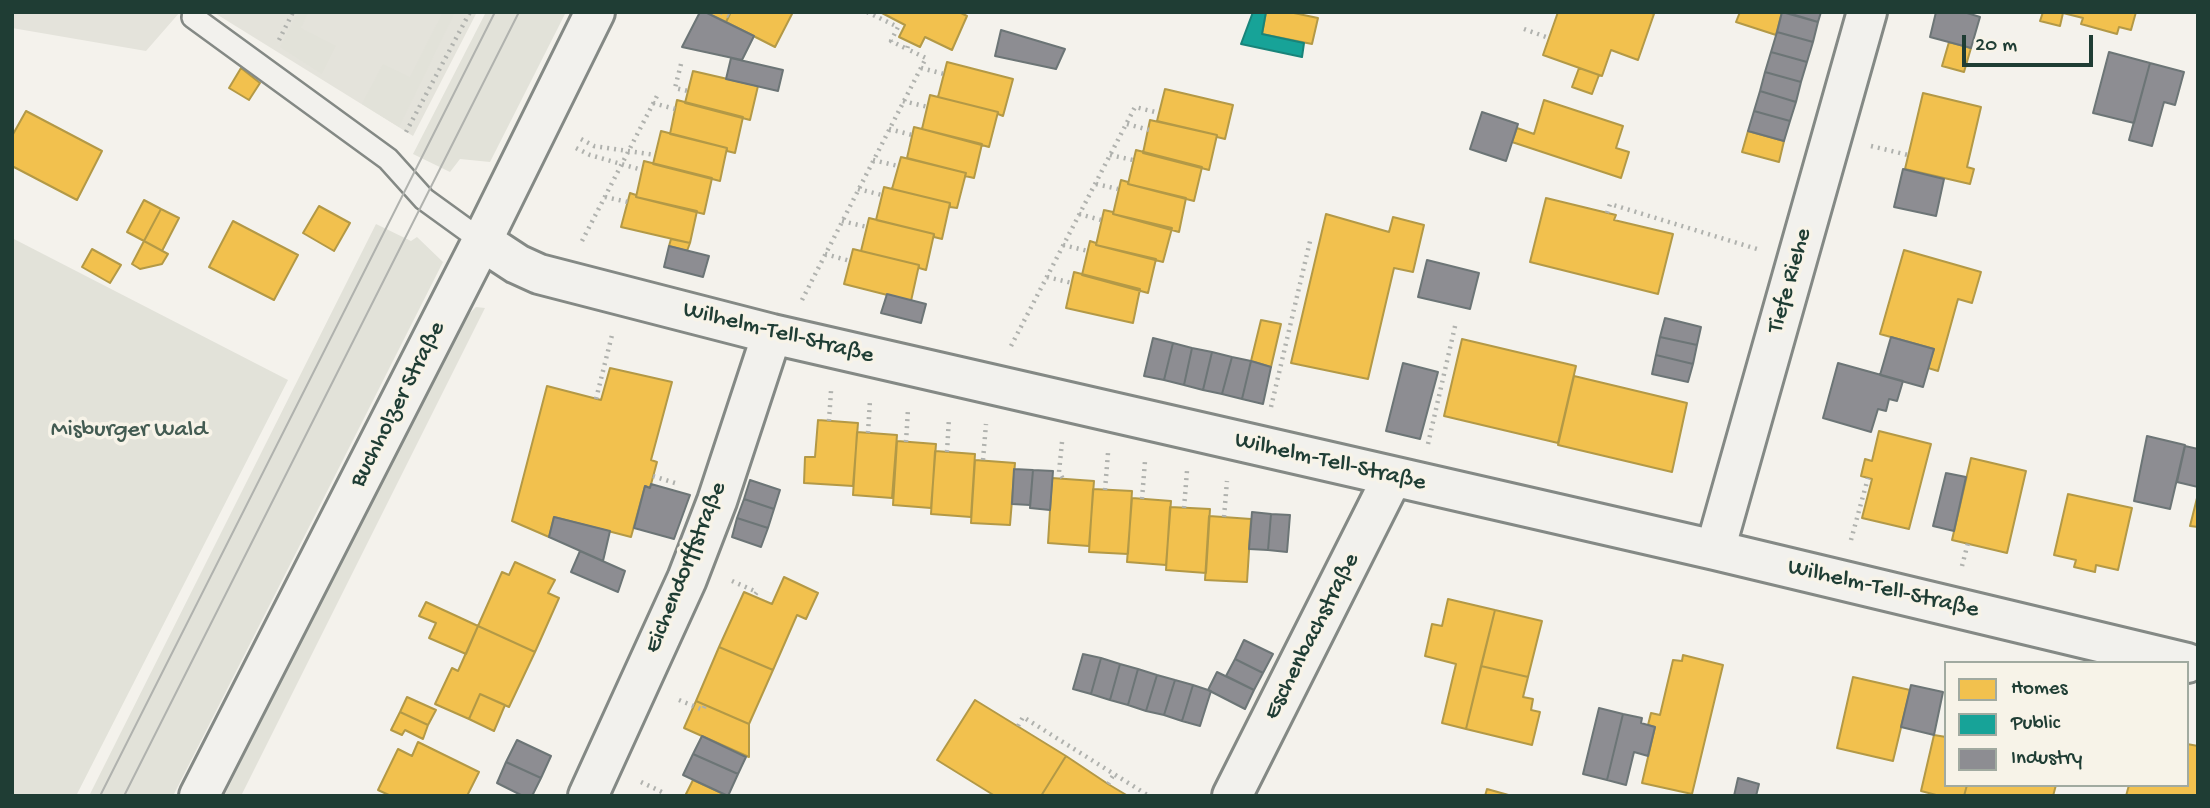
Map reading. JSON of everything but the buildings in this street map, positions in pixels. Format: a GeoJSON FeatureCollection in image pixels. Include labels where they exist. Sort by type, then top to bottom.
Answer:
{"type":"FeatureCollection","features":[{"type":"Feature","properties":{"kind":"street","name":"Buchholzer Straße"},"geometry":{"type":"LineString","coordinates":[[200,796],[482,242],[595,12]]}},
{"type":"Feature","properties":{"kind":"street","name":"Tiefe Riehe"},"geometry":{"type":"LineString","coordinates":[[1715,550],[1867,12]]}},
{"type":"Feature","properties":{"kind":"street","name":"Wilhelm-Tell-Straße"},"geometry":{"type":"LineString","coordinates":[[482,242],[539,274],[772,334],[1715,550],[2179,661]]}},
{"type":"Feature","properties":{"kind":"street","name":"Eichendorffstraße"},"geometry":{"type":"LineString","coordinates":[[587,796],[689,572],[717,500],[772,334]]}},
{"type":"Feature","properties":{"kind":"street","name":"Eschenbachstraße"},"geometry":{"type":"LineString","coordinates":[[1232,796],[1392,478]]}},
{"type":"Feature","properties":{"kind":"lane"},"geometry":{"type":"LineString","coordinates":[[192,16],[388,159],[424,199],[482,242]]}},
{"type":"Feature","properties":{"kind":"path"},"geometry":{"type":"LineString","coordinates":[[388,159],[405,135],[470,12]]}},
{"type":"Feature","properties":{"kind":"path"},"geometry":{"type":"LineString","coordinates":[[721,12],[729,16]]}},
{"type":"Feature","properties":{"kind":"path"},"geometry":{"type":"LineString","coordinates":[[798,307],[926,58],[891,41],[898,27],[867,12]]}},
{"type":"Feature","properties":{"kind":"path"},"geometry":{"type":"LineString","coordinates":[[1524,29],[1549,38]]}},
{"type":"Feature","properties":{"kind":"path"},"geometry":{"type":"LineString","coordinates":[[906,49],[909,42]]}},
{"type":"Feature","properties":{"kind":"path"},"geometry":{"type":"LineString","coordinates":[[681,64],[675,88],[688,91]]}},
{"type":"Feature","properties":{"kind":"path"},"geometry":{"type":"LineString","coordinates":[[921,68],[944,74]]}},
{"type":"Feature","properties":{"kind":"path"},"geometry":{"type":"LineString","coordinates":[[580,247],[657,96]]}},
{"type":"Feature","properties":{"kind":"path"},"geometry":{"type":"LineString","coordinates":[[903,101],[928,107]]}},
{"type":"Feature","properties":{"kind":"path"},"geometry":{"type":"LineString","coordinates":[[653,103],[675,109]]}},
{"type":"Feature","properties":{"kind":"path"},"geometry":{"type":"LineString","coordinates":[[1009,350],[1135,107],[1159,113]]}},
{"type":"Feature","properties":{"kind":"path"},"geometry":{"type":"LineString","coordinates":[[1126,124],[1149,130]]}},
{"type":"Feature","properties":{"kind":"path"},"geometry":{"type":"LineString","coordinates":[[889,129],[912,135]]}},
{"type":"Feature","properties":{"kind":"path"},"geometry":{"type":"LineString","coordinates":[[581,139],[594,146],[655,155]]}},
{"type":"Feature","properties":{"kind":"path"},"geometry":{"type":"LineString","coordinates":[[576,148],[590,155],[642,170]]}},
{"type":"Feature","properties":{"kind":"path"},"geometry":{"type":"LineString","coordinates":[[1877,148],[1908,155]]}},
{"type":"Feature","properties":{"kind":"path"},"geometry":{"type":"LineString","coordinates":[[1110,155],[1133,160]]}},
{"type":"Feature","properties":{"kind":"path"},"geometry":{"type":"LineString","coordinates":[[873,160],[898,166]]}},
{"type":"Feature","properties":{"kind":"path"},"geometry":{"type":"LineString","coordinates":[[1096,184],[1118,190]]}},
{"type":"Feature","properties":{"kind":"path"},"geometry":{"type":"LineString","coordinates":[[858,189],[882,195]]}},
{"type":"Feature","properties":{"kind":"path"},"geometry":{"type":"LineString","coordinates":[[605,197],[628,202]]}},
{"type":"Feature","properties":{"kind":"path"},"geometry":{"type":"LineString","coordinates":[[1607,213],[1610,204],[1766,251]]}},
{"type":"Feature","properties":{"kind":"path"},"geometry":{"type":"LineString","coordinates":[[1079,214],[1101,220]]}},
{"type":"Feature","properties":{"kind":"path"},"geometry":{"type":"LineString","coordinates":[[842,221],[867,227]]}},
{"type":"Feature","properties":{"kind":"path"},"geometry":{"type":"LineString","coordinates":[[1270,411],[1311,237]]}},
{"type":"Feature","properties":{"kind":"path"},"geometry":{"type":"LineString","coordinates":[[1063,245],[1088,251]]}},
{"type":"Feature","properties":{"kind":"path"},"geometry":{"type":"LineString","coordinates":[[825,254],[850,261]]}},
{"type":"Feature","properties":{"kind":"path"},"geometry":{"type":"LineString","coordinates":[[1046,277],[1072,283]]}},
{"type":"Feature","properties":{"kind":"path"},"geometry":{"type":"LineString","coordinates":[[1427,446],[1457,322]]}},
{"type":"Feature","properties":{"kind":"path"},"geometry":{"type":"LineString","coordinates":[[596,399],[612,334]]}},
{"type":"Feature","properties":{"kind":"path"},"geometry":{"type":"LineString","coordinates":[[829,421],[831,386]]}},
{"type":"Feature","properties":{"kind":"path"},"geometry":{"type":"LineString","coordinates":[[868,433],[870,395]]}},
{"type":"Feature","properties":{"kind":"path"},"geometry":{"type":"LineString","coordinates":[[906,442],[908,404]]}},
{"type":"Feature","properties":{"kind":"path"},"geometry":{"type":"LineString","coordinates":[[947,452],[949,414]]}},
{"type":"Feature","properties":{"kind":"path"},"geometry":{"type":"LineString","coordinates":[[983,460],[986,422]]}},
{"type":"Feature","properties":{"kind":"path"},"geometry":{"type":"LineString","coordinates":[[1062,442],[1059,472],[1063,479]]}},
{"type":"Feature","properties":{"kind":"path"},"geometry":{"type":"LineString","coordinates":[[1105,490],[1108,452]]}},
{"type":"Feature","properties":{"kind":"path"},"geometry":{"type":"LineString","coordinates":[[1142,499],[1145,460]]}},
{"type":"Feature","properties":{"kind":"path"},"geometry":{"type":"LineString","coordinates":[[1184,508],[1187,470]]}},
{"type":"Feature","properties":{"kind":"path"},"geometry":{"type":"LineString","coordinates":[[653,476],[685,486]]}},
{"type":"Feature","properties":{"kind":"path"},"geometry":{"type":"LineString","coordinates":[[1850,548],[1868,478]]}},
{"type":"Feature","properties":{"kind":"path"},"geometry":{"type":"LineString","coordinates":[[1224,517],[1227,480]]}},
{"type":"Feature","properties":{"kind":"path"},"geometry":{"type":"LineString","coordinates":[[1962,568],[1968,543]]}},
{"type":"Feature","properties":{"kind":"path"},"geometry":{"type":"LineString","coordinates":[[747,587],[757,592],[754,596]]}},
{"type":"Feature","properties":{"kind":"path"},"geometry":{"type":"LineString","coordinates":[[694,706],[703,710],[705,705]]}},
{"type":"Feature","properties":{"kind":"path"},"geometry":{"type":"LineString","coordinates":[[1018,726],[1023,718],[1149,796]]}},
{"type":"Feature","properties":{"kind":"path"},"geometry":{"type":"LineString","coordinates":[[1108,784],[1114,774]]}},
{"type":"Feature","properties":{"kind":"shaded area"},"geometry":{"type":"Polygon","coordinates":[[[12,12],[180,12],[146,51],[12,28],[12,12]]]}},
{"type":"Feature","properties":{"kind":"shaded area"},"geometry":{"type":"Polygon","coordinates":[[[213,12],[477,12],[413,136],[213,12]]]}},
{"type":"Feature","properties":{"kind":"green space"},"geometry":{"type":"Polygon","coordinates":[[[298,12],[308,12],[301,28],[336,46],[322,74],[280,47],[298,12]]]}},
{"type":"Feature","properties":{"kind":"green space"},"geometry":{"type":"Polygon","coordinates":[[[443,12],[455,12],[399,127],[362,104],[383,64],[410,77],[443,12]]]}},
{"type":"Feature","properties":{"kind":"green space"},"geometry":{"type":"Polygon","coordinates":[[[486,12],[566,12],[490,162],[460,159],[450,172],[413,154],[486,12]]]}},
{"type":"Feature","properties":{"kind":"green space"},"geometry":{"type":"Polygon","coordinates":[[[376,224],[411,241],[417,237],[443,262],[173,796],[89,796],[376,224]]]}},
{"type":"Feature","properties":{"kind":"green space","name":"Misburger Wald"},"geometry":{"type":"Polygon","coordinates":[[[12,238],[288,380],[76,796],[12,796],[12,238]]]}},
{"type":"Feature","properties":{"kind":"green space"},"geometry":{"type":"Polygon","coordinates":[[[476,307],[485,308],[241,796],[224,796],[459,324],[476,307]]]}},
{"type":"Feature","properties":{"kind":"tram line"},"geometry":{"type":"LineString","coordinates":[[100,796],[495,12]]}},
{"type":"Feature","properties":{"kind":"tram line"},"geometry":{"type":"LineString","coordinates":[[124,796],[519,12]]}}]}
